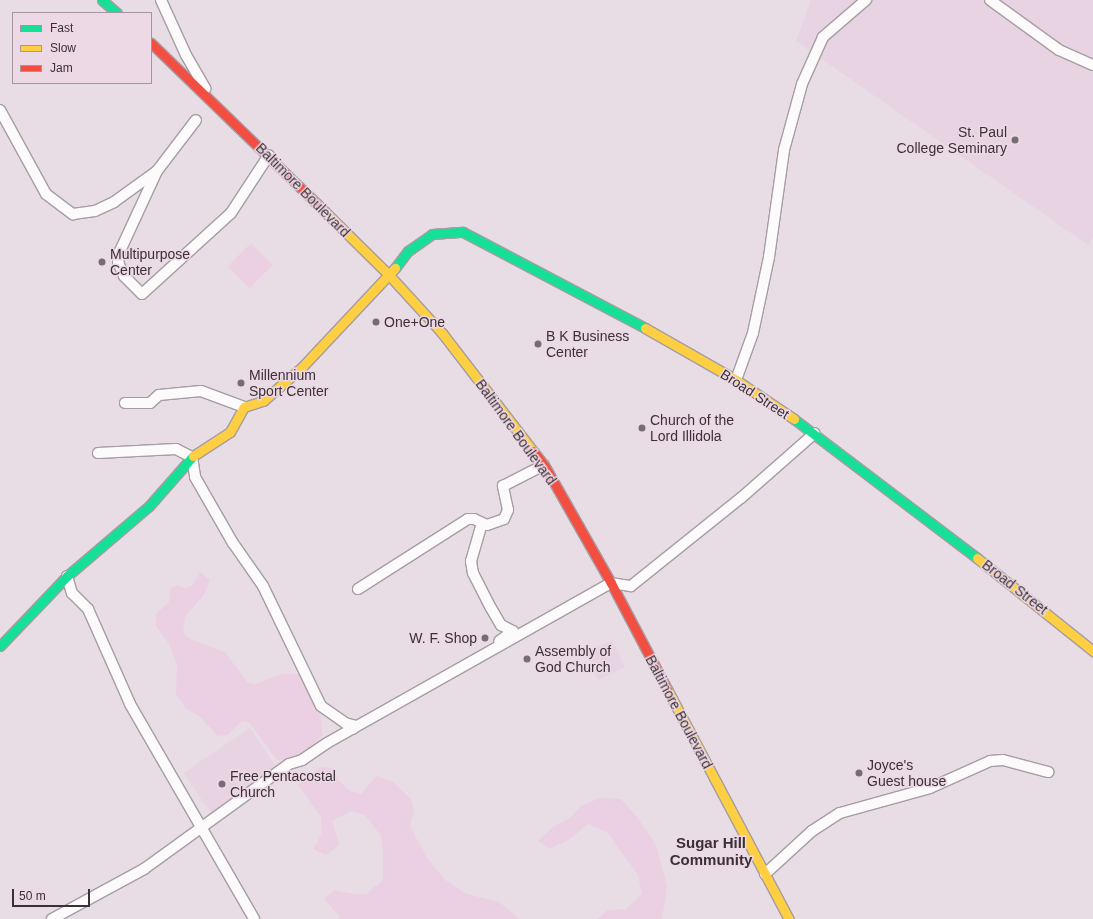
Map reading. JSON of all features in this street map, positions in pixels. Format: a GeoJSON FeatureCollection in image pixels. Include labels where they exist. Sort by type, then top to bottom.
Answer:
{"type":"FeatureCollection","features":[{"type":"Feature","properties":{"kind":"main road"},"geometry":{"type":"LineString","coordinates":[[102,0],[116,12]]}},
{"type":"Feature","properties":{"kind":"main road","name":"Baltimore Boulevard"},"geometry":{"type":"LineString","coordinates":[[152,45],[268,155],[390,275],[442,333],[544,465],[611,583],[790,919]]}},
{"type":"Feature","properties":{"kind":"main road","name":"Broad Street"},"geometry":{"type":"LineString","coordinates":[[244,407],[263,401],[302,367],[390,275],[408,251],[432,234],[462,232],[659,336],[736,380],[815,433],[1019,590],[1093,651]]}},
{"type":"Feature","properties":{"kind":"main road"},"geometry":{"type":"LineString","coordinates":[[0,646],[67,576],[150,506],[192,457],[230,432],[244,407]]}},
{"type":"Feature","properties":{"kind":"street"},"geometry":{"type":"LineString","coordinates":[[161,0],[186,55],[216,105]]}},
{"type":"Feature","properties":{"kind":"street"},"geometry":{"type":"LineString","coordinates":[[736,380],[753,332],[769,257],[784,150],[802,84],[823,37],[866,0]]}},
{"type":"Feature","properties":{"kind":"street"},"geometry":{"type":"LineString","coordinates":[[990,0],[1059,50],[1093,64]]}},
{"type":"Feature","properties":{"kind":"street"},"geometry":{"type":"LineString","coordinates":[[0,110],[46,194],[73,214],[95,211],[114,202],[157,171]]}},
{"type":"Feature","properties":{"kind":"street"},"geometry":{"type":"LineString","coordinates":[[196,120],[157,171],[126,236],[118,262],[124,276],[142,294],[231,213],[268,155]]}},
{"type":"Feature","properties":{"kind":"street"},"geometry":{"type":"LineString","coordinates":[[125,403],[150,403],[159,395],[201,391],[244,407]]}},
{"type":"Feature","properties":{"kind":"street"},"geometry":{"type":"LineString","coordinates":[[327,743],[611,583],[630,586],[741,498],[815,433]]}},
{"type":"Feature","properties":{"kind":"street"},"geometry":{"type":"LineString","coordinates":[[52,919],[144,869],[264,782],[356,726],[345,723],[321,706],[263,586],[233,543],[195,477],[192,457],[176,449],[98,453]]}},
{"type":"Feature","properties":{"kind":"street"},"geometry":{"type":"LineString","coordinates":[[358,589],[468,519],[474,519],[487,525],[507,516],[508,510],[503,486],[544,465]]}},
{"type":"Feature","properties":{"kind":"street"},"geometry":{"type":"LineString","coordinates":[[478,657],[513,631],[501,625],[473,573],[472,553],[482,523]]}},
{"type":"Feature","properties":{"kind":"street"},"geometry":{"type":"LineString","coordinates":[[67,576],[72,593],[88,609],[130,704],[200,829],[238,888],[254,919]]}},
{"type":"Feature","properties":{"kind":"street"},"geometry":{"type":"LineString","coordinates":[[765,874],[812,831],[840,813],[930,788],[990,761],[1003,760],[1048,772]]}},
{"type":"Feature","properties":{"kind":"shaded area","name":"St. Paul College Seminary"},"geometry":{"type":"Polygon","coordinates":[[[811,0],[1093,0],[1093,238],[1088,245],[796,41],[811,0]]]}},
{"type":"Feature","properties":{"kind":"shaded area"},"geometry":{"type":"Polygon","coordinates":[[[251,243],[273,265],[250,288],[228,266],[251,243]]]}},
{"type":"Feature","properties":{"kind":"shaded area"},"geometry":{"type":"Polygon","coordinates":[[[200,572],[210,580],[203,596],[185,617],[183,633],[190,639],[225,652],[247,682],[255,684],[281,674],[300,674],[318,706],[322,724],[322,735],[313,749],[286,763],[276,759],[249,722],[242,721],[228,735],[218,736],[198,715],[186,709],[176,694],[177,665],[169,644],[156,626],[156,614],[169,602],[170,589],[176,585],[184,588],[192,586],[200,572]]]}},
{"type":"Feature","properties":{"kind":"shaded area"},"geometry":{"type":"Polygon","coordinates":[[[612,640],[625,667],[598,680],[585,653],[612,640]]]}},
{"type":"Feature","properties":{"kind":"shaded area"},"geometry":{"type":"Polygon","coordinates":[[[250,728],[278,769],[212,814],[184,773],[250,728]]]}},
{"type":"Feature","properties":{"kind":"shaded area"},"geometry":{"type":"Polygon","coordinates":[[[320,767],[332,768],[337,779],[349,790],[361,794],[376,776],[393,782],[411,799],[414,811],[410,826],[427,858],[445,880],[467,894],[499,902],[520,919],[339,919],[339,916],[324,899],[334,890],[353,894],[366,894],[383,880],[383,853],[381,836],[365,815],[351,811],[332,821],[339,845],[326,855],[313,849],[322,833],[321,817],[298,785],[320,767]]]}},
{"type":"Feature","properties":{"kind":"shaded area"},"geometry":{"type":"Polygon","coordinates":[[[600,798],[621,799],[637,817],[656,845],[667,886],[662,919],[597,919],[608,910],[626,909],[642,894],[638,875],[607,832],[588,824],[570,839],[550,849],[538,841],[554,826],[570,818],[581,806],[600,798]]]}},
{"type":"Feature","properties":{"kind":"traffic: fast"},"geometry":{"type":"LineString","coordinates":[[102,0],[116,12]]}},
{"type":"Feature","properties":{"kind":"traffic: fast"},"geometry":{"type":"LineString","coordinates":[[395,268],[408,251],[432,234],[463,232],[645,328]]}},
{"type":"Feature","properties":{"kind":"traffic: fast"},"geometry":{"type":"LineString","coordinates":[[794,419],[977,558]]}},
{"type":"Feature","properties":{"kind":"traffic: fast"},"geometry":{"type":"LineString","coordinates":[[0,646],[67,576],[149,506],[193,456]]}},
{"type":"Feature","properties":{"kind":"traffic: slow"},"geometry":{"type":"LineString","coordinates":[[317,204],[389,275],[442,333],[533,451]]}},
{"type":"Feature","properties":{"kind":"traffic: slow"},"geometry":{"type":"LineString","coordinates":[[193,456],[230,432],[244,407],[263,401],[302,367],[395,268]]}},
{"type":"Feature","properties":{"kind":"traffic: slow"},"geometry":{"type":"LineString","coordinates":[[645,328],[736,380],[794,419]]}},
{"type":"Feature","properties":{"kind":"traffic: slow"},"geometry":{"type":"LineString","coordinates":[[977,558],[1093,651]]}},
{"type":"Feature","properties":{"kind":"traffic: slow"},"geometry":{"type":"LineString","coordinates":[[667,689],[789,919]]}},
{"type":"Feature","properties":{"kind":"traffic: jam"},"geometry":{"type":"LineString","coordinates":[[152,44],[317,204]]}},
{"type":"Feature","properties":{"kind":"traffic: jam"},"geometry":{"type":"LineString","coordinates":[[533,451],[544,465],[611,583],[667,689]]}},
{"type":"Feature","properties":{"kind":"place","name":"St. Paul College Seminary"},"geometry":{"type":"Point","coordinates":[1015,140]}},
{"type":"Feature","properties":{"kind":"place","name":"Multipurpose Center"},"geometry":{"type":"Point","coordinates":[102,262]}},
{"type":"Feature","properties":{"kind":"place","name":"One+One"},"geometry":{"type":"Point","coordinates":[376,322]}},
{"type":"Feature","properties":{"kind":"place","name":"B K Business Center"},"geometry":{"type":"Point","coordinates":[538,344]}},
{"type":"Feature","properties":{"kind":"place","name":"Millennium Sport Center"},"geometry":{"type":"Point","coordinates":[241,383]}},
{"type":"Feature","properties":{"kind":"place","name":"Church of the Lord Illidola"},"geometry":{"type":"Point","coordinates":[642,428]}},
{"type":"Feature","properties":{"kind":"place","name":"W. F. Shop"},"geometry":{"type":"Point","coordinates":[485,638]}},
{"type":"Feature","properties":{"kind":"place","name":"Assembly of God Church"},"geometry":{"type":"Point","coordinates":[527,659]}},
{"type":"Feature","properties":{"kind":"place","name":"Joyce's Guest house"},"geometry":{"type":"Point","coordinates":[859,773]}},
{"type":"Feature","properties":{"kind":"place","name":"Free Pentacostal Church"},"geometry":{"type":"Point","coordinates":[222,784]}},
{"type":"Feature","properties":{"kind":"district","name":"Sugar Hill Community"},"geometry":{"type":"Point","coordinates":[711,850]}}]}
